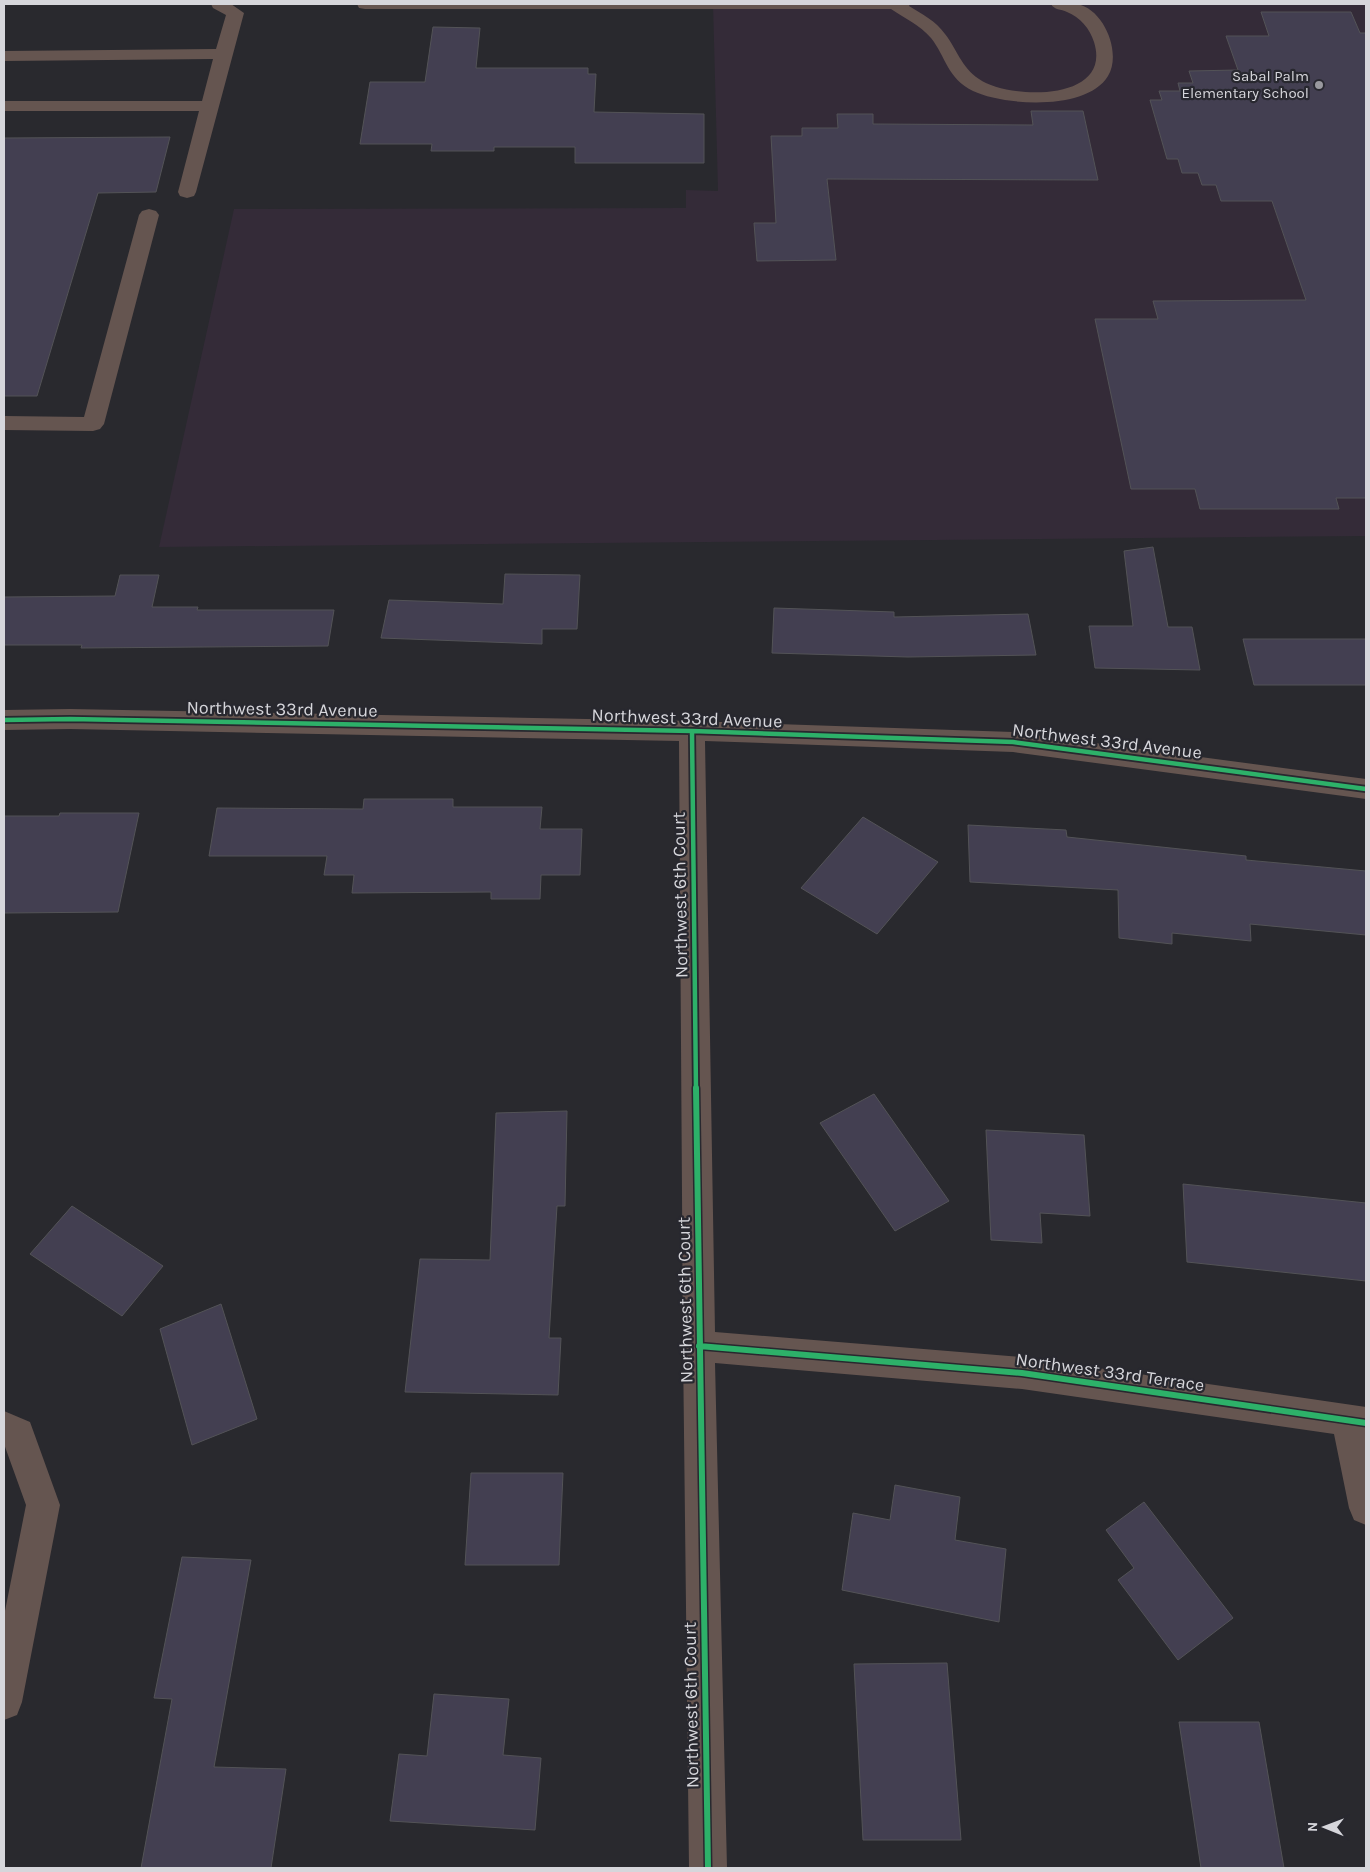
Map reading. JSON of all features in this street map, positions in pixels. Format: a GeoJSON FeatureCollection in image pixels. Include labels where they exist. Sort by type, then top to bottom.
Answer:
{"type":"FeatureCollection","features":[{"type":"Feature","properties":{"kind":"street","name":"Northwest 33rd Avenue"},"geometry":{"type":"LineString","coordinates":[[4,720],[70,719],[692,731],[1013,742],[1366,789]]}},
{"type":"Feature","properties":{"kind":"street","name":"Northwest 6th Court"},"geometry":{"type":"LineString","coordinates":[[692,731],[699,1346],[708,1868]]}},
{"type":"Feature","properties":{"kind":"street","name":"Northwest 33rd Terrace"},"geometry":{"type":"LineString","coordinates":[[699,1346],[1022,1373],[1356,1422]]}},
{"type":"Feature","properties":{"kind":"street"},"geometry":{"type":"LineString","coordinates":[[1356,1422],[1366,1508]]}},
{"type":"Feature","properties":{"kind":"street"},"geometry":{"type":"LineString","coordinates":[[4,1702],[43,1505],[11,1430]]}},
{"type":"Feature","properties":{"kind":"lane"},"geometry":{"type":"LineString","coordinates":[[187,192],[235,13],[219,4]]}},
{"type":"Feature","properties":{"kind":"lane"},"geometry":{"type":"LineString","coordinates":[[365,4],[899,4],[939,36],[960,74],[980,87],[1008,94],[1052,96],[1075,93],[1093,84],[1104,69],[1106,51],[1098,28],[1078,10],[1059,4]]}},
{"type":"Feature","properties":{"kind":"lane"},"geometry":{"type":"LineString","coordinates":[[4,56],[224,54]]}},
{"type":"Feature","properties":{"kind":"lane"},"geometry":{"type":"LineString","coordinates":[[4,106],[209,106]]}},
{"type":"Feature","properties":{"kind":"lane"},"geometry":{"type":"LineString","coordinates":[[4,423],[93,424],[149,215]]}},
{"type":"Feature","properties":{"kind":"shaded area"},"geometry":{"type":"Polygon","coordinates":[[[713,4],[1366,4],[1366,536],[159,547],[234,209],[686,208],[686,190],[718,191],[713,4]]]}},
{"type":"Feature","properties":{"kind":"building"},"geometry":{"type":"Polygon","coordinates":[[[1261,12],[1351,12],[1360,33],[1366,33],[1366,498],[1336,498],[1339,509],[1200,509],[1195,489],[1131,489],[1095,319],[1158,319],[1153,301],[1306,300],[1272,201],[1221,201],[1216,185],[1202,185],[1198,173],[1182,173],[1178,159],[1167,159],[1150,100],[1162,100],[1159,91],[1180,91],[1178,83],[1193,83],[1189,71],[1238,70],[1226,36],[1269,36],[1261,12]]]}},
{"type":"Feature","properties":{"kind":"building"},"geometry":{"type":"Polygon","coordinates":[[[433,27],[480,28],[476,68],[588,68],[588,74],[596,74],[594,112],[704,114],[704,163],[575,163],[575,147],[494,147],[494,151],[431,151],[432,144],[360,144],[370,82],[425,82],[433,27]]]}},
{"type":"Feature","properties":{"kind":"building"},"geometry":{"type":"Polygon","coordinates":[[[1031,111],[1083,111],[1098,180],[827,179],[836,260],[757,261],[754,223],[776,223],[771,136],[802,136],[802,128],[838,128],[837,114],[873,114],[873,124],[1033,125],[1031,111]]]}},
{"type":"Feature","properties":{"kind":"building"},"geometry":{"type":"Polygon","coordinates":[[[170,137],[156,192],[98,193],[37,396],[4,396],[4,138],[170,137]]]}},
{"type":"Feature","properties":{"kind":"building"},"geometry":{"type":"Polygon","coordinates":[[[1153,547],[1168,627],[1192,627],[1200,670],[1095,668],[1089,626],[1133,626],[1124,551],[1153,547]]]}},
{"type":"Feature","properties":{"kind":"building"},"geometry":{"type":"Polygon","coordinates":[[[505,574],[580,575],[577,629],[542,629],[542,644],[381,638],[389,600],[503,604],[505,574]]]}},
{"type":"Feature","properties":{"kind":"building"},"geometry":{"type":"Polygon","coordinates":[[[120,575],[159,575],[152,607],[198,607],[197,610],[334,610],[328,646],[81,648],[82,645],[4,645],[4,597],[115,596],[120,575]]]}},
{"type":"Feature","properties":{"kind":"building"},"geometry":{"type":"Polygon","coordinates":[[[774,608],[894,612],[894,617],[1028,614],[1036,655],[908,657],[772,653],[774,608]]]}},
{"type":"Feature","properties":{"kind":"building"},"geometry":{"type":"Polygon","coordinates":[[[1243,639],[1366,639],[1366,685],[1254,685],[1243,639]]]}},
{"type":"Feature","properties":{"kind":"building"},"geometry":{"type":"Polygon","coordinates":[[[364,799],[453,799],[453,807],[542,807],[540,829],[582,829],[580,875],[541,875],[540,899],[491,899],[491,892],[352,893],[354,875],[324,875],[327,856],[209,856],[217,808],[363,809],[364,799]]]}},
{"type":"Feature","properties":{"kind":"building"},"geometry":{"type":"Polygon","coordinates":[[[60,813],[139,813],[118,912],[4,913],[4,816],[59,816],[60,813]]]}},
{"type":"Feature","properties":{"kind":"building"},"geometry":{"type":"Polygon","coordinates":[[[863,817],[938,862],[877,934],[801,888],[863,817]]]}},
{"type":"Feature","properties":{"kind":"building"},"geometry":{"type":"Polygon","coordinates":[[[968,825],[1066,830],[1067,837],[1246,856],[1246,860],[1366,871],[1366,935],[1250,924],[1251,941],[1172,933],[1172,944],[1119,938],[1118,890],[970,882],[968,825]]]}},
{"type":"Feature","properties":{"kind":"building"},"geometry":{"type":"Polygon","coordinates":[[[874,1094],[949,1201],[895,1231],[820,1123],[874,1094]]]}},
{"type":"Feature","properties":{"kind":"building"},"geometry":{"type":"Polygon","coordinates":[[[567,1111],[565,1206],[557,1206],[549,1338],[561,1338],[558,1395],[405,1392],[420,1259],[490,1260],[496,1113],[567,1111]]]}},
{"type":"Feature","properties":{"kind":"building"},"geometry":{"type":"Polygon","coordinates":[[[986,1130],[1084,1135],[1090,1216],[1040,1213],[1042,1243],[991,1240],[986,1130]]]}},
{"type":"Feature","properties":{"kind":"building"},"geometry":{"type":"Polygon","coordinates":[[[1183,1184],[1366,1203],[1366,1281],[1187,1262],[1183,1184]]]}},
{"type":"Feature","properties":{"kind":"building"},"geometry":{"type":"Polygon","coordinates":[[[72,1206],[163,1266],[122,1316],[30,1254],[72,1206]]]}},
{"type":"Feature","properties":{"kind":"building"},"geometry":{"type":"Polygon","coordinates":[[[221,1304],[257,1419],[192,1445],[160,1329],[221,1304]]]}},
{"type":"Feature","properties":{"kind":"building"},"geometry":{"type":"Polygon","coordinates":[[[471,1473],[563,1473],[559,1565],[465,1565],[471,1473]]]}},
{"type":"Feature","properties":{"kind":"building"},"geometry":{"type":"Polygon","coordinates":[[[895,1485],[960,1497],[955,1540],[1006,1549],[999,1622],[842,1590],[853,1513],[890,1520],[895,1485]]]}},
{"type":"Feature","properties":{"kind":"building"},"geometry":{"type":"Polygon","coordinates":[[[1144,1502],[1233,1618],[1178,1660],[1118,1580],[1134,1568],[1106,1530],[1144,1502]]]}},
{"type":"Feature","properties":{"kind":"building"},"geometry":{"type":"Polygon","coordinates":[[[182,1557],[251,1560],[214,1767],[286,1769],[271,1868],[141,1868],[172,1699],[154,1698],[182,1557]]]}},
{"type":"Feature","properties":{"kind":"building"},"geometry":{"type":"Polygon","coordinates":[[[947,1663],[961,1840],[863,1840],[854,1664],[947,1663]]]}},
{"type":"Feature","properties":{"kind":"building"},"geometry":{"type":"Polygon","coordinates":[[[434,1694],[509,1699],[503,1755],[541,1758],[535,1830],[390,1821],[399,1754],[427,1756],[434,1694]]]}},
{"type":"Feature","properties":{"kind":"building"},"geometry":{"type":"Polygon","coordinates":[[[1179,1722],[1259,1722],[1284,1868],[1201,1868],[1179,1722]]]}},
{"type":"Feature","properties":{"kind":"cycle path"},"geometry":{"type":"LineString","coordinates":[[4,720],[70,719],[692,731],[1013,742],[1366,789]]}},
{"type":"Feature","properties":{"kind":"cycle path"},"geometry":{"type":"LineString","coordinates":[[692,731],[699,1346],[708,1868]]}},
{"type":"Feature","properties":{"kind":"cycle path"},"geometry":{"type":"LineString","coordinates":[[699,1346],[1022,1373],[1366,1423]]}},
{"type":"Feature","properties":{"kind":"place","name":"Sabal Palm Elementary School"},"geometry":{"type":"Point","coordinates":[1319,85]}}]}
